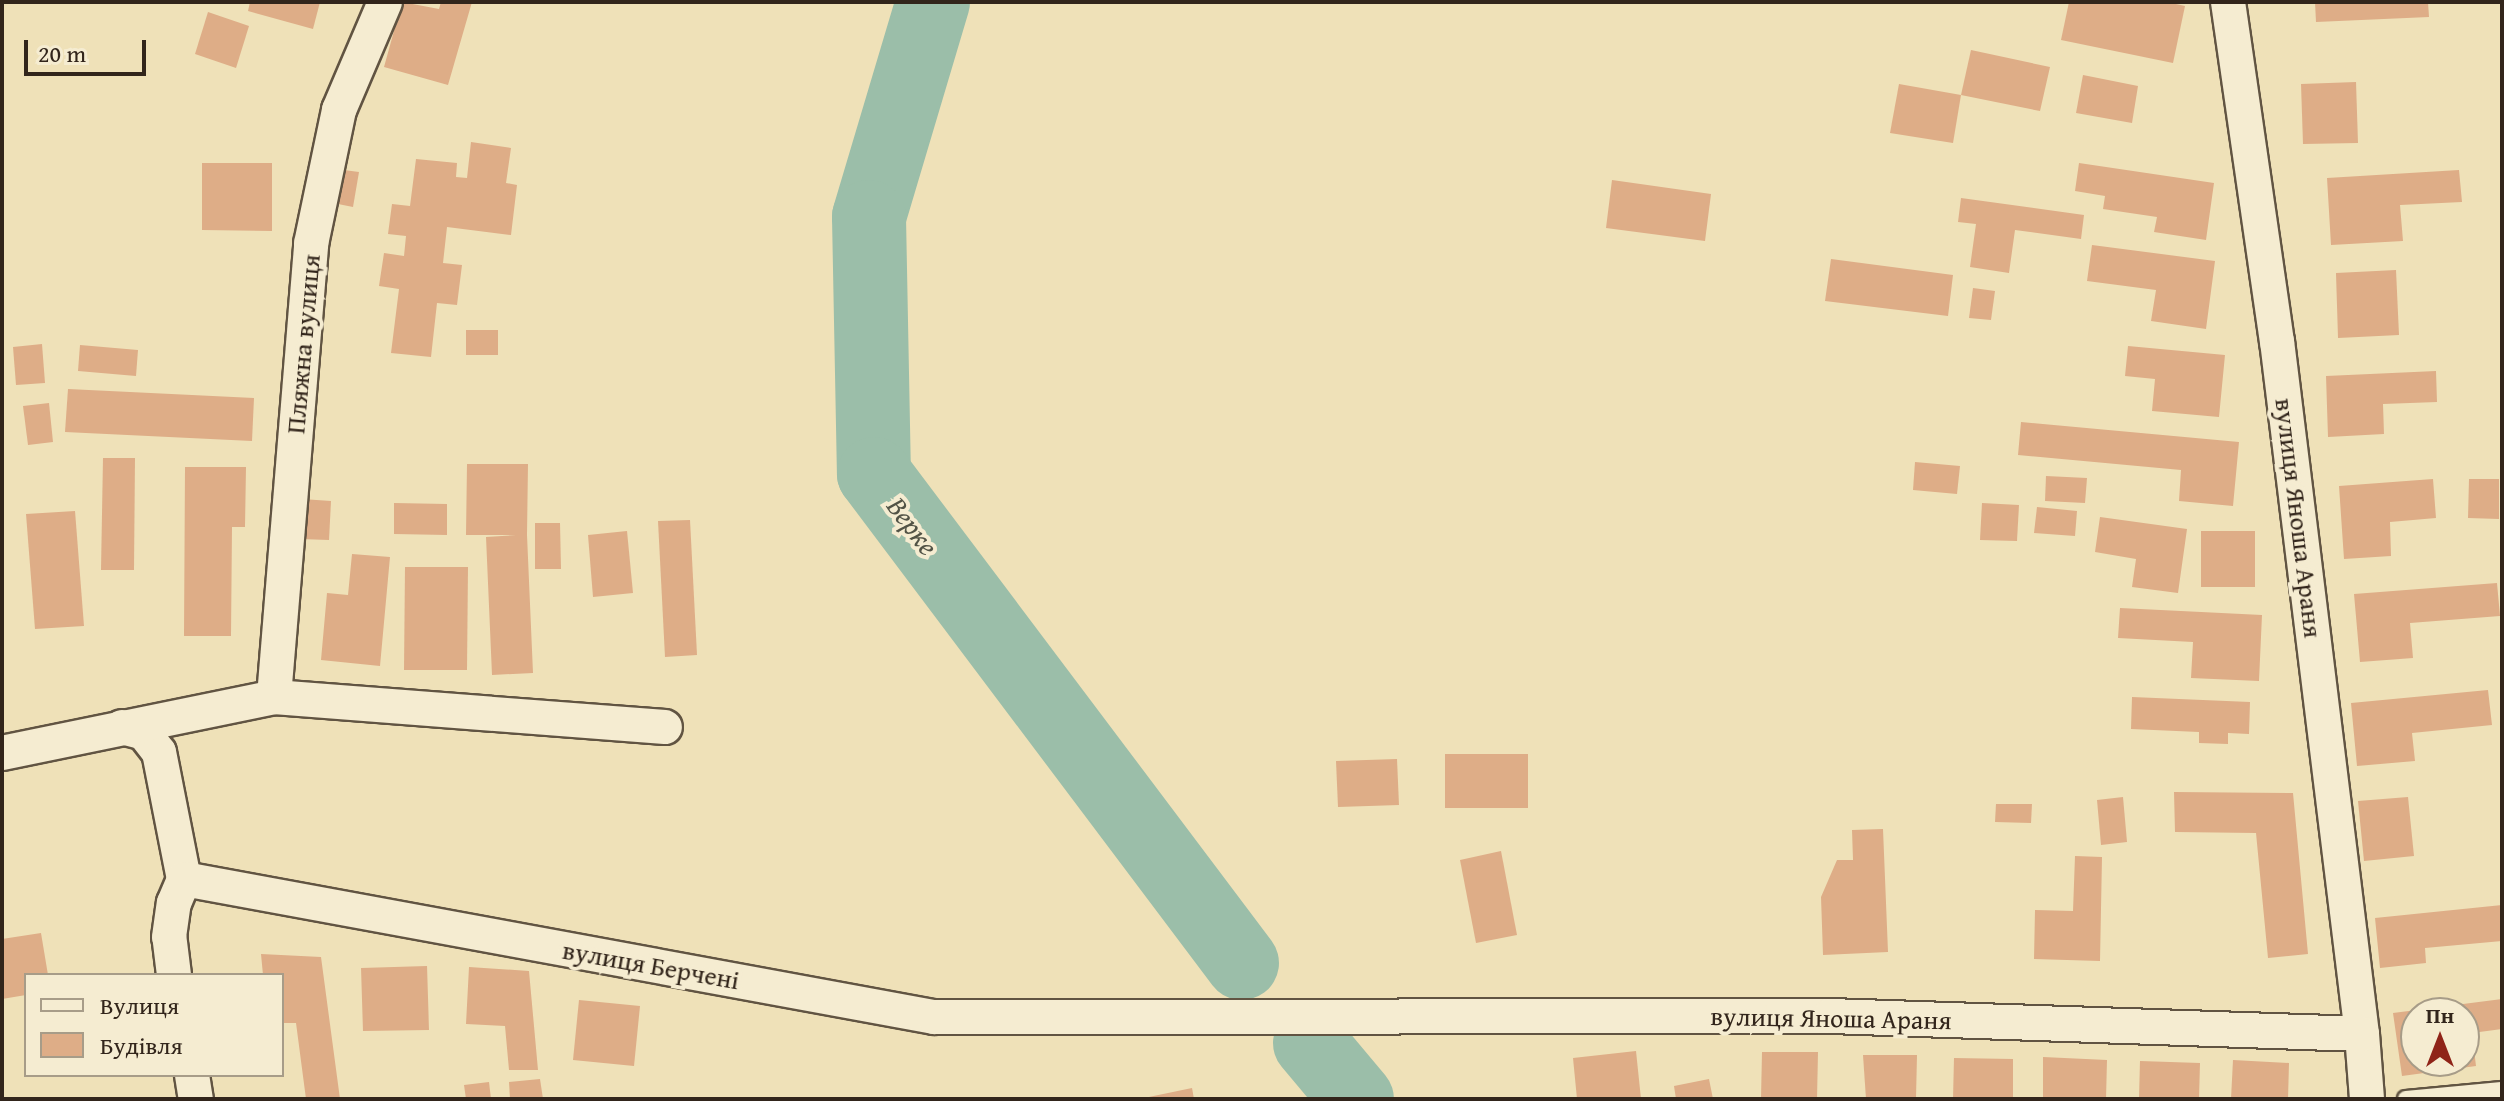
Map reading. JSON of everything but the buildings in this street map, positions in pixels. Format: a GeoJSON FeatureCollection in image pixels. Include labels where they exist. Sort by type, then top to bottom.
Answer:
{"type":"FeatureCollection","features":[{"type":"Feature","properties":{"kind":"street","name":"Пляжна вулиця"},"geometry":{"type":"LineString","coordinates":[[274,697],[311,244],[339,110],[385,2]]}},
{"type":"Feature","properties":{"kind":"street","name":"вулиця Яноша Араня"},"geometry":{"type":"LineString","coordinates":[[2228,2],[2277,341],[2362,1034],[2367,1099]]}},
{"type":"Feature","properties":{"kind":"street"},"geometry":{"type":"LineString","coordinates":[[2,753],[274,697],[665,727]]}},
{"type":"Feature","properties":{"kind":"street"},"geometry":{"type":"LineString","coordinates":[[122,727],[144,733],[159,752],[184,879],[174,903],[169,937],[174,973]]}},
{"type":"Feature","properties":{"kind":"street","name":"вулиця Берчені"},"geometry":{"type":"LineString","coordinates":[[184,879],[934,1017],[1299,1016]]}},
{"type":"Feature","properties":{"kind":"street","name":"вулиця Яноша Араня"},"geometry":{"type":"LineString","coordinates":[[1299,1016],[1830,1016],[2362,1034]]}},
{"type":"Feature","properties":{"kind":"street"},"geometry":{"type":"LineString","coordinates":[[192,1077],[196,1099]]}},
{"type":"Feature","properties":{"kind":"lane"},"geometry":{"type":"LineString","coordinates":[[2406,1099],[2502,1090]]}},
{"type":"Feature","properties":{"kind":"waterway","name":"Верке"},"geometry":{"type":"LineString","coordinates":[[933,2],[869,217],[874,474],[1242,963]]}},
{"type":"Feature","properties":{"kind":"waterway","name":"Верке"},"geometry":{"type":"LineString","coordinates":[[1310,1043],[1357,1099]]}}]}
